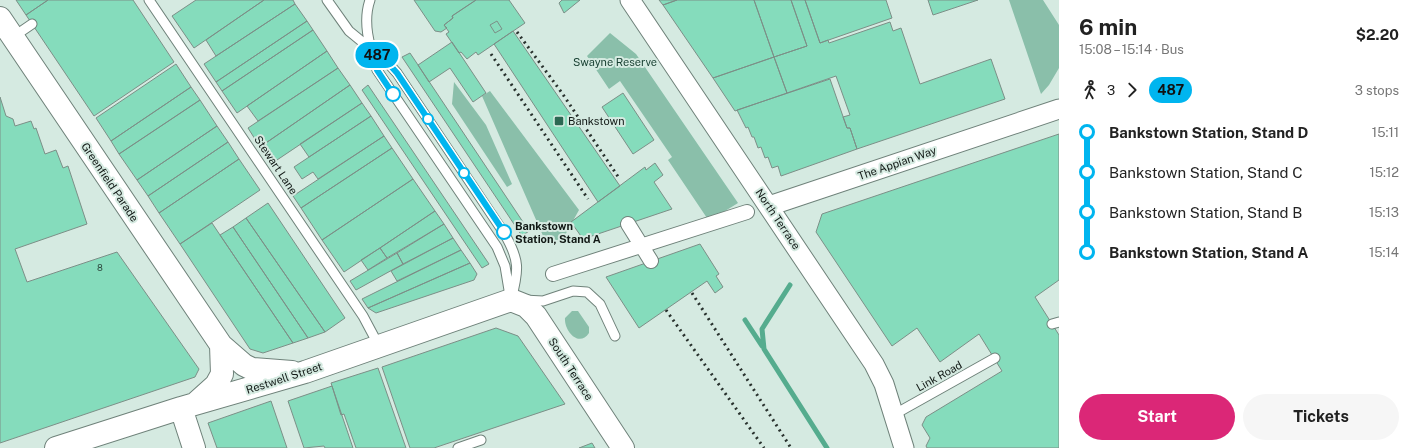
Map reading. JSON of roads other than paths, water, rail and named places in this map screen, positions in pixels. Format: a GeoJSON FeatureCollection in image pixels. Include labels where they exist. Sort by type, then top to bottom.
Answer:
{"type":"FeatureCollection","features":[{"type":"Feature","properties":{"kind":"street","name":"North Terrace"},"geometry":{"type":"LineString","coordinates":[[630,0],[770,206],[874,364],[884,384],[895,414],[904,448]]}},
{"type":"Feature","properties":{"kind":"street","name":"Greenfield Parade"},"geometry":{"type":"LineString","coordinates":[[0,18],[221,345],[244,365],[252,369],[305,372]]}},
{"type":"Feature","properties":{"kind":"street","name":"The Appian Way"},"geometry":{"type":"LineString","coordinates":[[1024,120],[1059,96]]}},
{"type":"Feature","properties":{"kind":"street","name":"The Appian Way"},"geometry":{"type":"LineString","coordinates":[[770,206],[1059,109]]}},
{"type":"Feature","properties":{"kind":"street"},"geometry":{"type":"LineString","coordinates":[[553,274],[747,212]]}},
{"type":"Feature","properties":{"kind":"street"},"geometry":{"type":"LineString","coordinates":[[628,224],[651,261]]}},
{"type":"Feature","properties":{"kind":"street","name":"Restwell Street"},"geometry":{"type":"LineString","coordinates":[[56,448],[188,406],[305,372],[511,300]]}},
{"type":"Feature","properties":{"kind":"street","name":"South Terrace"},"geometry":{"type":"LineString","coordinates":[[511,300],[526,306],[536,316],[623,448]]}},
{"type":"Feature","properties":{"kind":"street"},"geometry":{"type":"LineString","coordinates":[[194,448],[188,406],[216,385],[222,374],[221,345]]}},
{"type":"Feature","properties":{"kind":"lane","name":"Stewart Lane"},"geometry":{"type":"LineString","coordinates":[[149,0],[363,316],[378,346]]}},
{"type":"Feature","properties":{"kind":"lane"},"geometry":{"type":"LineString","coordinates":[[327,0],[349,31],[388,63],[397,73],[504,232],[513,251],[518,276],[511,300]]}},
{"type":"Feature","properties":{"kind":"lane"},"geometry":{"type":"LineString","coordinates":[[370,0],[366,20],[377,70],[497,247],[505,266],[511,300]]}},
{"type":"Feature","properties":{"kind":"lane"},"geometry":{"type":"LineString","coordinates":[[13,37],[32,24]]}},
{"type":"Feature","properties":{"kind":"lane"},"geometry":{"type":"LineString","coordinates":[[511,300],[543,301],[573,291],[587,292],[600,304],[615,336]]}},
{"type":"Feature","properties":{"kind":"lane","name":"Link Road"},"geometry":{"type":"LineString","coordinates":[[895,414],[995,358]]}},
{"type":"Feature","properties":{"kind":"lane"},"geometry":{"type":"LineString","coordinates":[[458,448],[481,440]]}},
{"type":"Feature","properties":{"kind":"waterway"},"geometry":{"type":"LineString","coordinates":[[790,285],[762,329],[764,349],[827,448]]}},
{"type":"Feature","properties":{"kind":"waterway"},"geometry":{"type":"LineString","coordinates":[[745,320],[762,346]]}},
{"type":"Feature","properties":{"kind":"railway"},"geometry":{"type":"LineString","coordinates":[[517,32],[562,93],[619,178]]}},
{"type":"Feature","properties":{"kind":"railway"},"geometry":{"type":"LineString","coordinates":[[491,54],[588,199]]}},
{"type":"Feature","properties":{"kind":"railway"},"geometry":{"type":"LineString","coordinates":[[692,293],[791,448]]}},
{"type":"Feature","properties":{"kind":"railway"},"geometry":{"type":"LineString","coordinates":[[666,310],[764,448]]}},
{"type":"Feature","properties":{"kind":"place","name":"Bankstown"},"geometry":{"type":"Point","coordinates":[559,121]}},
{"type":"Feature","properties":{"kind":"place","name":"Bankstown Station, Stand A"},"geometry":{"type":"Point","coordinates":[504,232]}},
{"type":"Feature","properties":{"kind":"park label","name":"Swayne Reserve"},"geometry":{"type":"Point","coordinates":[615,62]}}]}
